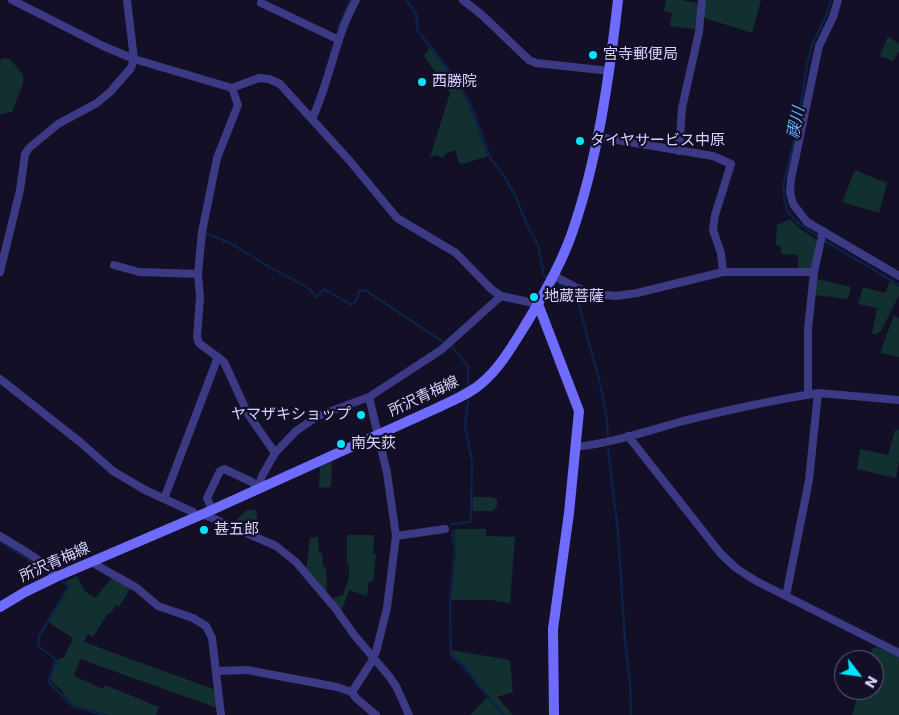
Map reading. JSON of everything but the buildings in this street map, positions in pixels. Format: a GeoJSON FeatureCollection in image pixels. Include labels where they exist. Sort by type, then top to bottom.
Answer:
{"type":"FeatureCollection","features":[{"type":"Feature","properties":{"kind":"main road","name":"所沢青梅線"},"geometry":{"type":"LineString","coordinates":[[0,607],[56,577],[204,513],[437,408],[472,391],[483,382],[506,355],[538,304],[572,235],[599,137],[610,71],[618,0]]}},
{"type":"Feature","properties":{"kind":"main road"},"geometry":{"type":"LineString","coordinates":[[538,304],[579,411],[568,527],[553,629],[554,715]]}},
{"type":"Feature","properties":{"kind":"street"},"geometry":{"type":"LineString","coordinates":[[12,0],[103,46],[134,59],[232,88],[259,78],[275,81],[280,84],[349,160],[397,218],[456,252],[501,296],[538,304]]}},
{"type":"Feature","properties":{"kind":"street"},"geometry":{"type":"LineString","coordinates":[[0,272],[20,190],[26,154],[30,148],[58,124],[97,103],[110,92],[131,68],[134,59],[127,0]]}},
{"type":"Feature","properties":{"kind":"street"},"geometry":{"type":"LineString","coordinates":[[312,119],[339,40],[356,0]]}},
{"type":"Feature","properties":{"kind":"street"},"geometry":{"type":"LineString","coordinates":[[463,0],[482,15],[529,60],[536,64],[610,71]]}},
{"type":"Feature","properties":{"kind":"street"},"geometry":{"type":"LineString","coordinates":[[679,151],[682,108],[699,32],[702,0]]}},
{"type":"Feature","properties":{"kind":"street"},"geometry":{"type":"LineString","coordinates":[[838,0],[833,18],[820,46],[813,72],[804,124],[791,179],[790,192],[792,204],[807,222],[899,276]]}},
{"type":"Feature","properties":{"kind":"street"},"geometry":{"type":"LineString","coordinates":[[260,1],[339,40]]}},
{"type":"Feature","properties":{"kind":"street"},"geometry":{"type":"LineString","coordinates":[[232,88],[238,105],[217,158],[202,232],[198,274],[200,304],[196,336],[199,343],[224,362],[248,414],[275,453]]}},
{"type":"Feature","properties":{"kind":"street"},"geometry":{"type":"LineString","coordinates":[[599,137],[713,156],[731,164],[715,216],[713,230],[721,253],[723,272]]}},
{"type":"Feature","properties":{"kind":"street"},"geometry":{"type":"LineString","coordinates":[[808,395],[808,329],[814,272],[823,231]]}},
{"type":"Feature","properties":{"kind":"street"},"geometry":{"type":"LineString","coordinates":[[114,265],[139,272],[198,274]]}},
{"type":"Feature","properties":{"kind":"street"},"geometry":{"type":"LineString","coordinates":[[551,279],[596,294],[616,296],[637,293],[723,272],[814,272]]}},
{"type":"Feature","properties":{"kind":"street"},"geometry":{"type":"LineString","coordinates":[[204,513],[207,498],[220,471],[224,470],[252,482],[258,488],[262,476],[275,453],[288,438],[311,420],[369,397],[441,350],[501,296]]}},
{"type":"Feature","properties":{"kind":"street"},"geometry":{"type":"LineString","coordinates":[[164,499],[218,357]]}},
{"type":"Feature","properties":{"kind":"street"},"geometry":{"type":"LineString","coordinates":[[0,379],[80,442],[113,471],[164,499],[193,512],[204,513],[276,546],[289,556],[335,608],[397,688],[409,715]]}},
{"type":"Feature","properties":{"kind":"street"},"geometry":{"type":"LineString","coordinates":[[786,596],[809,480],[818,393]]}},
{"type":"Feature","properties":{"kind":"street"},"geometry":{"type":"LineString","coordinates":[[576,448],[604,444],[718,412],[762,402],[818,393],[899,400]]}},
{"type":"Feature","properties":{"kind":"street"},"geometry":{"type":"LineString","coordinates":[[352,692],[376,652],[387,608],[396,536],[387,473],[369,397]]}},
{"type":"Feature","properties":{"kind":"street"},"geometry":{"type":"LineString","coordinates":[[628,436],[722,554],[736,568],[756,581],[899,653]]}},
{"type":"Feature","properties":{"kind":"street"},"geometry":{"type":"LineString","coordinates":[[396,536],[445,529]]}},
{"type":"Feature","properties":{"kind":"street"},"geometry":{"type":"LineString","coordinates":[[0,536],[26,552],[50,570],[56,577]]}},
{"type":"Feature","properties":{"kind":"street"},"geometry":{"type":"LineString","coordinates":[[91,562],[137,588],[163,609],[193,618],[206,626],[212,638],[221,715]]}},
{"type":"Feature","properties":{"kind":"street"},"geometry":{"type":"LineString","coordinates":[[216,671],[247,670],[337,687],[352,692],[356,698],[376,715]]}},
{"type":"Feature","properties":{"kind":"green space"},"geometry":{"type":"Polygon","coordinates":[[[666,0],[698,3],[695,29],[670,26],[672,13],[664,11],[666,0]]]}},
{"type":"Feature","properties":{"kind":"green space"},"geometry":{"type":"Polygon","coordinates":[[[705,0],[761,0],[752,33],[705,18],[703,15],[705,0]]]}},
{"type":"Feature","properties":{"kind":"green space"},"geometry":{"type":"Polygon","coordinates":[[[888,36],[899,44],[899,51],[893,61],[880,56],[888,36]]]}},
{"type":"Feature","properties":{"kind":"green space"},"geometry":{"type":"Polygon","coordinates":[[[430,47],[456,80],[469,105],[488,156],[462,164],[459,163],[455,150],[445,154],[443,158],[437,155],[430,157],[450,93],[424,56],[430,47]]]}},
{"type":"Feature","properties":{"kind":"green space"},"geometry":{"type":"Polygon","coordinates":[[[4,58],[10,59],[23,75],[23,84],[12,112],[0,114],[0,60],[4,58]]]}},
{"type":"Feature","properties":{"kind":"green space"},"geometry":{"type":"Polygon","coordinates":[[[855,170],[887,183],[879,213],[842,202],[855,170]]]}},
{"type":"Feature","properties":{"kind":"green space"},"geometry":{"type":"Polygon","coordinates":[[[790,219],[818,241],[812,267],[809,269],[798,269],[798,255],[781,254],[781,246],[776,245],[777,224],[790,219]]]}},
{"type":"Feature","properties":{"kind":"green space"},"geometry":{"type":"Polygon","coordinates":[[[817,279],[851,287],[848,299],[815,295],[817,279]]]}},
{"type":"Feature","properties":{"kind":"green space"},"geometry":{"type":"Polygon","coordinates":[[[890,281],[899,287],[899,295],[881,331],[877,334],[872,334],[877,308],[858,304],[863,287],[885,293],[890,281]]]}},
{"type":"Feature","properties":{"kind":"green space"},"geometry":{"type":"Polygon","coordinates":[[[894,315],[899,319],[899,357],[880,353],[894,315]]]}},
{"type":"Feature","properties":{"kind":"green space"},"geometry":{"type":"Polygon","coordinates":[[[895,430],[899,430],[899,460],[896,478],[857,469],[860,449],[888,455],[895,430]]]}},
{"type":"Feature","properties":{"kind":"green space"},"geometry":{"type":"Polygon","coordinates":[[[332,461],[331,487],[319,488],[320,467],[332,461]]]}},
{"type":"Feature","properties":{"kind":"green space"},"geometry":{"type":"Polygon","coordinates":[[[473,497],[497,499],[497,506],[493,511],[473,511],[473,497]]]}},
{"type":"Feature","properties":{"kind":"green space"},"geometry":{"type":"Polygon","coordinates":[[[247,510],[256,510],[260,532],[257,534],[232,524],[247,510]]]}},
{"type":"Feature","properties":{"kind":"green space"},"geometry":{"type":"Polygon","coordinates":[[[486,529],[486,536],[515,537],[510,603],[490,600],[451,600],[456,550],[454,530],[486,529]]]}},
{"type":"Feature","properties":{"kind":"green space"},"geometry":{"type":"Polygon","coordinates":[[[347,535],[374,535],[373,554],[376,554],[373,582],[369,581],[367,596],[349,590],[342,610],[331,599],[343,595],[349,578],[347,535]]]}},
{"type":"Feature","properties":{"kind":"green space"},"geometry":{"type":"Polygon","coordinates":[[[318,537],[319,553],[322,553],[323,567],[326,567],[327,595],[306,570],[310,538],[318,537]]]}},
{"type":"Feature","properties":{"kind":"green space"},"geometry":{"type":"Polygon","coordinates":[[[77,576],[84,590],[95,598],[113,577],[131,587],[119,607],[116,605],[110,614],[108,613],[93,637],[88,634],[84,642],[216,690],[217,708],[80,659],[74,676],[103,689],[105,685],[159,707],[156,715],[109,715],[73,705],[51,679],[56,660],[64,657],[73,638],[48,622],[69,587],[65,582],[77,576]]]}},
{"type":"Feature","properties":{"kind":"green space"},"geometry":{"type":"Polygon","coordinates":[[[877,647],[884,650],[872,650],[877,647]]]}},
{"type":"Feature","properties":{"kind":"green space"},"geometry":{"type":"Polygon","coordinates":[[[451,650],[510,660],[513,692],[497,697],[513,715],[504,715],[465,667],[451,654],[451,650]]]}},
{"type":"Feature","properties":{"kind":"green space"},"geometry":{"type":"Polygon","coordinates":[[[884,650],[899,657],[899,715],[852,715],[857,700],[884,700],[884,650]]]}},
{"type":"Feature","properties":{"kind":"green space"},"geometry":{"type":"Polygon","coordinates":[[[488,697],[503,715],[470,715],[488,697]]]}},
{"type":"Feature","properties":{"kind":"waterway"},"geometry":{"type":"LineString","coordinates":[[338,28],[350,0]]}},
{"type":"Feature","properties":{"kind":"waterway"},"geometry":{"type":"LineString","coordinates":[[406,0],[416,14],[418,31],[456,79],[470,104],[491,159],[515,195],[528,227],[538,245],[544,276],[549,278]]}},
{"type":"Feature","properties":{"kind":"waterway","name":"禊川"},"geometry":{"type":"LineString","coordinates":[[817,236],[797,222],[788,212],[783,185],[797,130],[807,64],[812,45],[826,16],[831,0]]}},
{"type":"Feature","properties":{"kind":"waterway"},"geometry":{"type":"LineString","coordinates":[[206,233],[232,244],[307,287],[317,297],[324,289],[351,305],[356,301],[359,291],[365,290],[445,343]]}},
{"type":"Feature","properties":{"kind":"waterway","name":"禊川"},"geometry":{"type":"LineString","coordinates":[[825,241],[899,285]]}},
{"type":"Feature","properties":{"kind":"waterway"},"geometry":{"type":"LineString","coordinates":[[553,281],[577,292],[604,401],[608,438]]}},
{"type":"Feature","properties":{"kind":"waterway"},"geometry":{"type":"LineString","coordinates":[[452,347],[468,366],[468,386]]}},
{"type":"Feature","properties":{"kind":"waterway"},"geometry":{"type":"LineString","coordinates":[[452,524],[471,522],[472,461],[465,426],[468,401]]}},
{"type":"Feature","properties":{"kind":"waterway"},"geometry":{"type":"LineString","coordinates":[[608,448],[618,531],[631,715]]}},
{"type":"Feature","properties":{"kind":"waterway"},"geometry":{"type":"LineString","coordinates":[[452,531],[455,550],[450,604],[451,655],[463,666],[503,715]]}},
{"type":"Feature","properties":{"kind":"waterway"},"geometry":{"type":"LineString","coordinates":[[0,541],[47,572]]}},
{"type":"Feature","properties":{"kind":"waterway"},"geometry":{"type":"LineString","coordinates":[[62,582],[69,586],[39,636],[38,646],[56,661],[49,680],[50,684],[73,706],[104,715]]}},
{"type":"Feature","properties":{"kind":"place","name":"宮寺郵便局"},"geometry":{"type":"Point","coordinates":[593,55]}},
{"type":"Feature","properties":{"kind":"place","name":"西勝院"},"geometry":{"type":"Point","coordinates":[422,82]}},
{"type":"Feature","properties":{"kind":"place","name":"タイヤサービス中原"},"geometry":{"type":"Point","coordinates":[580,141]}},
{"type":"Feature","properties":{"kind":"place","name":"地蔵菩薩"},"geometry":{"type":"Point","coordinates":[534,297]}},
{"type":"Feature","properties":{"kind":"place","name":"ヤマザキショップ"},"geometry":{"type":"Point","coordinates":[361,415]}},
{"type":"Feature","properties":{"kind":"place","name":"南矢荻"},"geometry":{"type":"Point","coordinates":[341,444]}},
{"type":"Feature","properties":{"kind":"place","name":"甚五郎"},"geometry":{"type":"Point","coordinates":[204,530]}}]}
